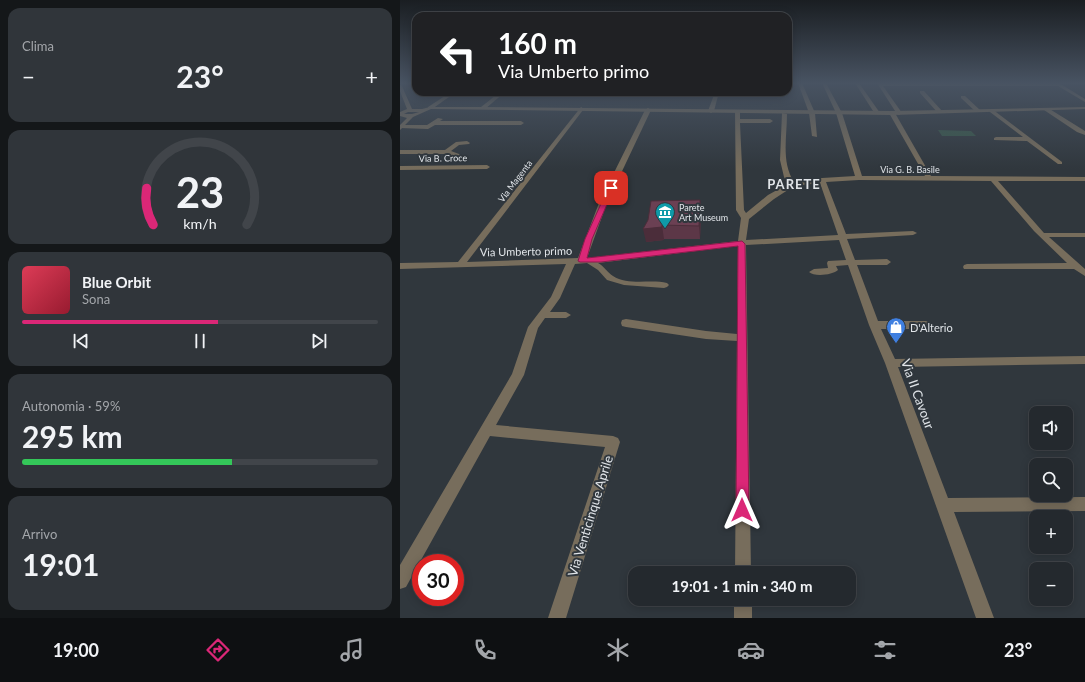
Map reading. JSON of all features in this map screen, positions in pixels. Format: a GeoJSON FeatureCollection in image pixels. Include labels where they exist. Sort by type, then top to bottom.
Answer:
{"type":"FeatureCollection","features":[{"type":"Feature","properties":{"kind":"street"},"geometry":{"type":"LineString","coordinates":[[400,116],[402,112],[418,112]]}},
{"type":"Feature","properties":{"kind":"street","name":"Via Magenta"},"geometry":{"type":"LineString","coordinates":[[462,263],[579,112]]}},
{"type":"Feature","properties":{"kind":"street"},"geometry":{"type":"LineString","coordinates":[[400,581],[518,375],[531,332],[581,261],[599,213],[647,112]]}},
{"type":"Feature","properties":{"kind":"street"},"geometry":{"type":"LineString","coordinates":[[737,112],[740,210],[745,218],[742,244],[743,566]]}},
{"type":"Feature","properties":{"kind":"street"},"geometry":{"type":"LineString","coordinates":[[757,112],[946,112]]}},
{"type":"Feature","properties":{"kind":"street"},"geometry":{"type":"LineString","coordinates":[[812,112],[815,136]]}},
{"type":"Feature","properties":{"kind":"street"},"geometry":{"type":"LineString","coordinates":[[993,112],[1060,162]]}},
{"type":"Feature","properties":{"kind":"street"},"geometry":{"type":"LineString","coordinates":[[1050,112],[1078,131],[1085,133]]}},
{"type":"Feature","properties":{"kind":"street"},"geometry":{"type":"LineString","coordinates":[[401,127],[411,113]]}},
{"type":"Feature","properties":{"kind":"street"},"geometry":{"type":"LineString","coordinates":[[784,113],[784,167],[787,178],[792,185]]}},
{"type":"Feature","properties":{"kind":"street"},"geometry":{"type":"LineString","coordinates":[[839,113],[859,178]]}},
{"type":"Feature","properties":{"kind":"street"},"geometry":{"type":"LineString","coordinates":[[892,113],[929,178]]}},
{"type":"Feature","properties":{"kind":"street"},"geometry":{"type":"LineString","coordinates":[[401,127],[428,127],[439,119],[452,117]]}},
{"type":"Feature","properties":{"kind":"street"},"geometry":{"type":"LineString","coordinates":[[737,121],[770,121]]}},
{"type":"Feature","properties":{"kind":"street"},"geometry":{"type":"LineString","coordinates":[[434,123],[521,123]]}},
{"type":"Feature","properties":{"kind":"street"},"geometry":{"type":"LineString","coordinates":[[996,139],[1030,139]]}},
{"type":"Feature","properties":{"kind":"street"},"geometry":{"type":"LineString","coordinates":[[446,152],[458,143],[467,143]]}},
{"type":"Feature","properties":{"kind":"street"},"geometry":{"type":"LineString","coordinates":[[400,152],[446,152],[457,155],[459,158]]}},
{"type":"Feature","properties":{"kind":"street","name":"Via B. Croce"},"geometry":{"type":"LineString","coordinates":[[400,168],[487,166]]}},
{"type":"Feature","properties":{"kind":"street","name":"Via G. B. Basile"},"geometry":{"type":"LineString","coordinates":[[745,218],[771,197],[792,185],[822,180],[859,178],[994,180],[1085,179]]}},
{"type":"Feature","properties":{"kind":"street","name":"Via II Cavour"},"geometry":{"type":"LineString","coordinates":[[822,180],[874,325],[891,363],[986,618]]}},
{"type":"Feature","properties":{"kind":"street"},"geometry":{"type":"LineString","coordinates":[[994,180],[1074,266],[1085,273]]}},
{"type":"Feature","properties":{"kind":"street","name":"Via Umberto primo"},"geometry":{"type":"LineString","coordinates":[[400,266],[462,263],[581,261],[742,244],[913,233]]}},
{"type":"Feature","properties":{"kind":"street"},"geometry":{"type":"LineString","coordinates":[[1044,235],[1085,235]]}},
{"type":"Feature","properties":{"kind":"street"},"geometry":{"type":"LineString","coordinates":[[581,261],[601,268],[610,278],[627,283],[664,285]]}},
{"type":"Feature","properties":{"kind":"street"},"geometry":{"type":"LineString","coordinates":[[814,272],[833,270],[831,263],[887,262]]}},
{"type":"Feature","properties":{"kind":"street"},"geometry":{"type":"LineString","coordinates":[[966,267],[1085,266]]}},
{"type":"Feature","properties":{"kind":"street"},"geometry":{"type":"LineString","coordinates":[[542,315],[566,315]]}},
{"type":"Feature","properties":{"kind":"street"},"geometry":{"type":"LineString","coordinates":[[626,323],[706,335],[742,338]]}},
{"type":"Feature","properties":{"kind":"street"},"geometry":{"type":"LineString","coordinates":[[874,325],[926,325]]}},
{"type":"Feature","properties":{"kind":"street"},"geometry":{"type":"LineString","coordinates":[[891,363],[1085,360]]}},
{"type":"Feature","properties":{"kind":"street","name":"Via Venticinque Aprile"},"geometry":{"type":"LineString","coordinates":[[487,430],[612,442],[557,618]]}},
{"type":"Feature","properties":{"kind":"street"},"geometry":{"type":"LineString","coordinates":[[944,505],[1085,504]]}},
{"type":"Feature","properties":{"kind":"street"},"geometry":{"type":"LineString","coordinates":[[743,606],[743,618]]}},
{"type":"Feature","properties":{"kind":"green space"},"geometry":{"type":"Polygon","coordinates":[[[938,130],[971,131],[976,136],[942,136],[938,130]]]}},
{"type":"Feature","properties":{"kind":"building"},"geometry":{"type":"Polygon","coordinates":[[[700,200],[699,226],[662,225],[662,227],[643,229],[648,220],[651,201],[700,200]]]}},
{"type":"Feature","properties":{"kind":"place","name":"Parete Art Museum"},"geometry":{"type":"Point","coordinates":[665,229]}},
{"type":"Feature","properties":{"kind":"place","name":"D'Alterio"},"geometry":{"type":"Point","coordinates":[896,344]}},
{"type":"Feature","properties":{"kind":"district","name":"PARETE"},"geometry":{"type":"Point","coordinates":[794,184]}},
{"type":"Feature","properties":{"kind":"route"},"geometry":{"type":"LineString","coordinates":[[611,188],[599,213],[582,261],[742,244],[742,510]]}}]}
